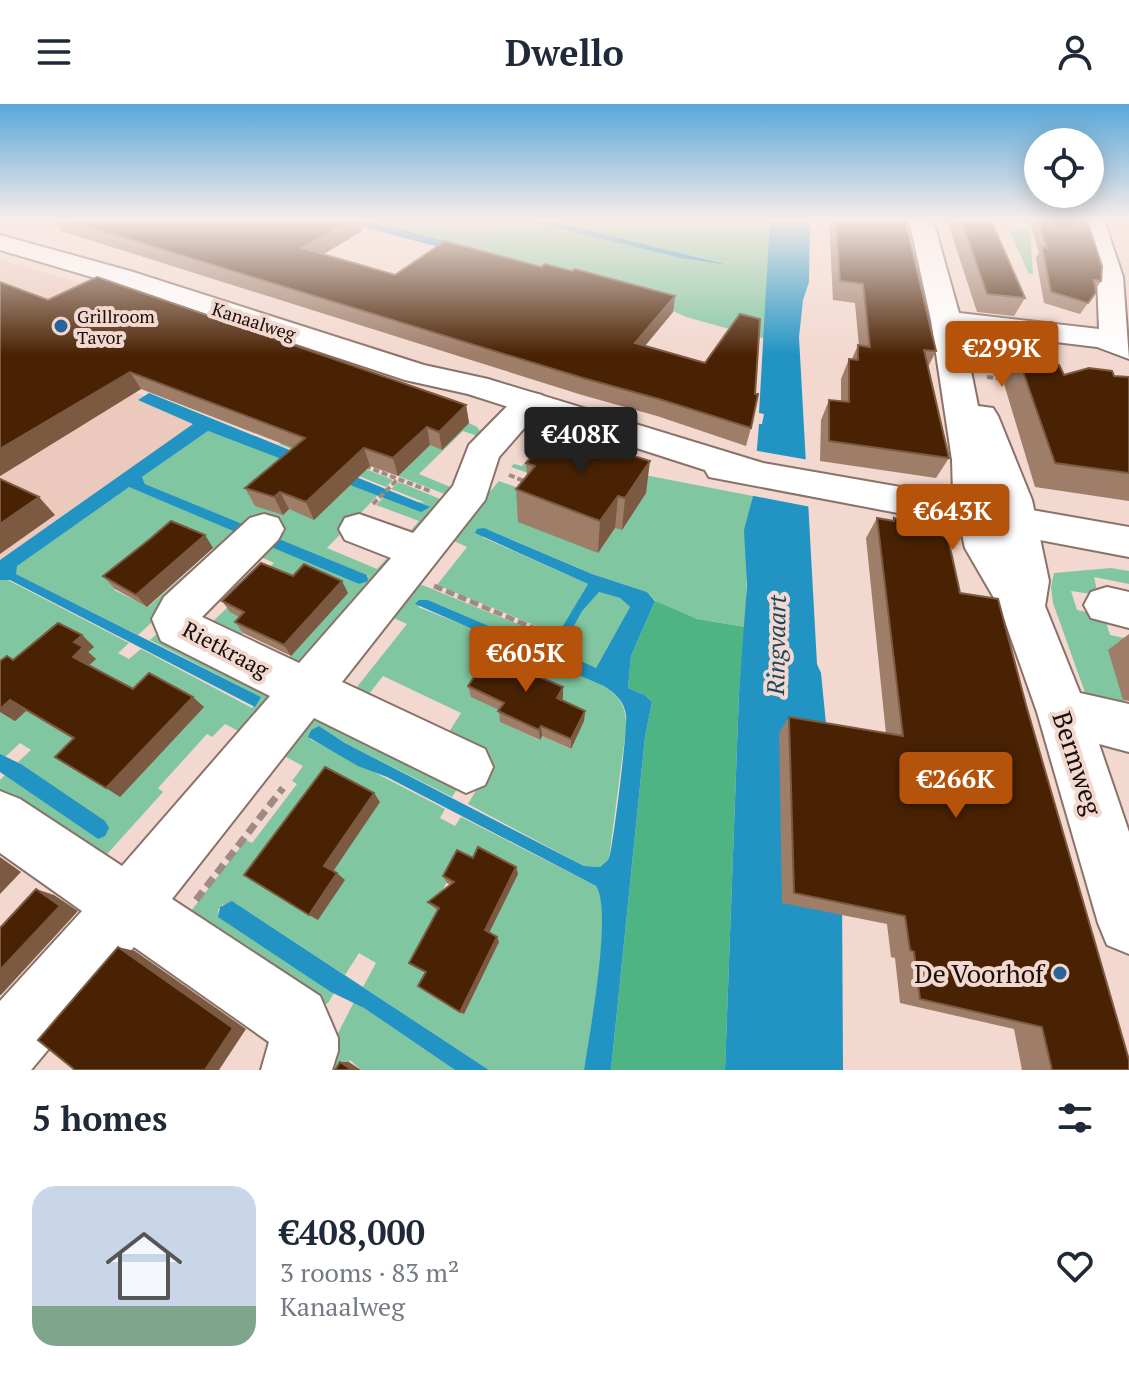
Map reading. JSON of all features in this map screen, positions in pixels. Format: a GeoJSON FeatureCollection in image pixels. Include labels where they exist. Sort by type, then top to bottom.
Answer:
{"type":"FeatureCollection","features":[{"type":"Feature","properties":{"kind":"street","name":"Kanaalweg"},"geometry":{"type":"LineString","coordinates":[[80,265],[416,373],[453,396],[522,410],[644,459],[751,472],[1129,542]]}},
{"type":"Feature","properties":{"kind":"street","name":"Bermweg"},"geometry":{"type":"LineString","coordinates":[[932,265],[946,320],[1012,500],[996,518],[1027,581],[1022,606],[1062,712],[1129,923]]}},
{"type":"Feature","properties":{"kind":"street"},"geometry":{"type":"LineString","coordinates":[[1119,279],[1114,335],[1120,345]]}},
{"type":"Feature","properties":{"kind":"street"},"geometry":{"type":"LineString","coordinates":[[946,320],[1120,345]]}},
{"type":"Feature","properties":{"kind":"street"},"geometry":{"type":"LineString","coordinates":[[0,1053],[128,906],[471,491],[482,453],[522,410]]}},
{"type":"Feature","properties":{"kind":"street"},"geometry":{"type":"LineString","coordinates":[[369,514],[412,563]]}},
{"type":"Feature","properties":{"kind":"street","name":"Rietkraag"},"geometry":{"type":"LineString","coordinates":[[255,538],[180,610],[175,623],[180,629],[466,767]]}},
{"type":"Feature","properties":{"kind":"street"},"geometry":{"type":"LineString","coordinates":[[1062,712],[1129,728]]}},
{"type":"Feature","properties":{"kind":"street"},"geometry":{"type":"LineString","coordinates":[[0,819],[296,1020],[304,1042],[304,1053],[296,1070]]}},
{"type":"Feature","properties":{"kind":"path"},"geometry":{"type":"LineString","coordinates":[[985,377],[1023,381]]}},
{"type":"Feature","properties":{"kind":"path"},"geometry":{"type":"LineString","coordinates":[[360,463],[398,479]]}},
{"type":"Feature","properties":{"kind":"path"},"geometry":{"type":"LineString","coordinates":[[369,514],[393,484]]}},
{"type":"Feature","properties":{"kind":"path"},"geometry":{"type":"LineString","coordinates":[[412,563],[536,629]]}},
{"type":"Feature","properties":{"kind":"shaded area"},"geometry":{"type":"Polygon","coordinates":[[[0,265],[18,265],[91,286],[33,350],[144,396],[139,399],[194,424],[0,560],[0,265]]]}},
{"type":"Feature","properties":{"kind":"green space"},"geometry":{"type":"Polygon","coordinates":[[[509,265],[768,265],[766,339],[686,317],[664,307],[509,265]]]}},
{"type":"Feature","properties":{"kind":"green space"},"geometry":{"type":"Polygon","coordinates":[[[1025,265],[1032,265],[1033,274],[1029,274],[1025,265]]]}},
{"type":"Feature","properties":{"kind":"green space"},"geometry":{"type":"Polygon","coordinates":[[[388,395],[442,449],[469,423],[477,427],[486,439],[463,431],[419,474],[460,491],[455,498],[398,476],[405,469],[399,466],[392,473],[382,469],[388,463],[331,455],[393,480],[386,487],[279,444],[388,395]]]}},
{"type":"Feature","properties":{"kind":"green space"},"geometry":{"type":"Polygon","coordinates":[[[208,431],[378,495],[327,548],[377,569],[391,554],[402,558],[355,613],[345,609],[292,668],[208,626],[274,563],[251,552],[262,542],[359,584],[369,576],[145,484],[142,477],[208,431]],[[283,592],[240,636],[287,660],[347,593],[283,592]]]}},
{"type":"Feature","properties":{"kind":"green space"},"geometry":{"type":"Polygon","coordinates":[[[532,448],[547,449],[629,472],[753,496],[749,513],[745,627],[697,619],[660,605],[647,592],[592,574],[489,530],[482,537],[588,584],[552,646],[545,650],[428,600],[418,607],[509,643],[604,686],[619,699],[626,729],[609,858],[600,867],[584,866],[468,804],[490,767],[446,737],[461,713],[383,676],[362,703],[349,697],[407,624],[387,615],[415,582],[537,632],[539,627],[437,585],[467,547],[449,539],[499,481],[530,492],[598,553],[615,528],[542,478],[511,467],[514,464],[522,466],[533,453],[529,451],[532,448]],[[562,698],[506,713],[501,722],[539,740],[542,736],[570,749],[584,721],[557,709],[562,698]]]}},
{"type":"Feature","properties":{"kind":"green space"},"geometry":{"type":"Polygon","coordinates":[[[399,482],[450,503],[419,539],[407,535],[419,521],[376,505],[384,497],[426,503],[391,489],[399,482]]]}},
{"type":"Feature","properties":{"kind":"green space"},"geometry":{"type":"Polygon","coordinates":[[[129,487],[247,535],[138,635],[16,574],[15,569],[51,538],[129,487]],[[214,549],[159,552],[114,590],[148,607],[214,549]]]}},
{"type":"Feature","properties":{"kind":"green space"},"geometry":{"type":"Polygon","coordinates":[[[1111,568],[1129,571],[1129,584],[1094,577],[1098,595],[1071,591],[1077,610],[1104,616],[1110,635],[1129,639],[1109,651],[1129,717],[1088,701],[1053,603],[1051,587],[1054,573],[1111,568]]]}},
{"type":"Feature","properties":{"kind":"green space"},"geometry":{"type":"Polygon","coordinates":[[[6,579],[129,643],[118,653],[129,659],[141,649],[252,708],[261,697],[150,640],[158,633],[169,632],[288,692],[250,737],[225,724],[212,737],[207,734],[158,788],[163,792],[99,863],[0,797],[0,780],[5,775],[98,839],[107,824],[18,762],[31,750],[20,743],[5,757],[0,754],[0,712],[15,721],[0,685],[0,580],[6,579]]]}},
{"type":"Feature","properties":{"kind":"green space"},"geometry":{"type":"Polygon","coordinates":[[[599,592],[620,598],[630,607],[596,668],[560,651],[581,610],[599,592]]]}},
{"type":"Feature","properties":{"kind":"green space"},"geometry":{"type":"Polygon","coordinates":[[[655,601],[697,619],[745,627],[739,693],[725,1070],[611,1070],[645,737],[652,702],[645,695],[628,688],[631,656],[655,601]]]}},
{"type":"Feature","properties":{"kind":"green space"},"geometry":{"type":"Polygon","coordinates":[[[315,705],[459,786],[452,797],[345,743],[319,726],[310,731],[310,739],[445,809],[440,818],[455,826],[461,817],[596,886],[601,900],[601,946],[584,1070],[489,1070],[363,987],[376,963],[359,953],[345,975],[235,903],[222,905],[218,910],[219,917],[334,993],[328,1003],[315,1009],[184,920],[246,840],[252,843],[297,784],[292,781],[303,766],[277,752],[315,705]],[[461,857],[433,907],[444,914],[415,967],[431,976],[464,1014],[499,942],[488,935],[517,875],[476,865],[461,857]]]}},
{"type":"Feature","properties":{"kind":"green space"},"geometry":{"type":"Polygon","coordinates":[[[354,1002],[455,1070],[361,1070],[350,1060],[345,1070],[319,1070],[354,1002]]]}},
{"type":"Feature","properties":{"kind":"water"},"geometry":{"type":"Polygon","coordinates":[[[517,265],[536,265],[654,296],[517,265]]]}},
{"type":"Feature","properties":{"kind":"water","name":"Ringvaart"},"geometry":{"type":"Polygon","coordinates":[[[767,265],[809,265],[799,337],[817,664],[821,673],[842,887],[843,1070],[725,1070],[739,693],[747,585],[744,530],[753,496],[759,424],[762,424],[764,414],[759,413],[767,265]]]}},
{"type":"Feature","properties":{"kind":"water"},"geometry":{"type":"Polygon","coordinates":[[[149,393],[430,507],[421,512],[208,431],[142,477],[145,484],[367,575],[368,581],[359,584],[129,487],[17,566],[16,574],[261,697],[255,707],[10,580],[0,580],[0,560],[193,424],[138,400],[149,393]]]}},
{"type":"Feature","properties":{"kind":"water"},"geometry":{"type":"Polygon","coordinates":[[[484,528],[592,574],[647,592],[655,601],[631,656],[628,688],[645,695],[652,702],[645,737],[611,1070],[584,1070],[601,946],[601,900],[596,886],[387,777],[358,766],[308,737],[311,730],[319,726],[345,743],[584,866],[600,867],[608,859],[617,811],[626,724],[625,710],[618,698],[604,686],[415,604],[419,600],[428,600],[545,650],[551,646],[588,584],[475,533],[477,529],[484,528]],[[599,592],[582,611],[560,651],[596,668],[630,607],[620,598],[599,592]]]}},
{"type":"Feature","properties":{"kind":"water"},"geometry":{"type":"Polygon","coordinates":[[[0,754],[21,764],[105,821],[109,828],[105,836],[98,839],[0,772],[0,754]]]}},
{"type":"Feature","properties":{"kind":"water"},"geometry":{"type":"Polygon","coordinates":[[[232,901],[489,1070],[455,1070],[364,1008],[331,992],[218,917],[220,907],[232,901]]]}},
{"type":"Feature","properties":{"kind":"pier"},"geometry":{"type":"Polygon","coordinates":[[[752,450],[809,460],[811,507],[749,495],[752,450]]]}},
{"type":"Feature","properties":{"kind":"building"},"geometry":{"type":"Polygon","coordinates":[[[214,265],[361,265],[395,275],[410,265],[549,265],[572,271],[575,269],[675,296],[635,343],[705,363],[740,314],[760,319],[755,394],[758,394],[751,428],[214,265]]]}},
{"type":"Feature","properties":{"kind":"building"},"geometry":{"type":"Polygon","coordinates":[[[839,265],[916,265],[936,351],[924,350],[949,458],[829,441],[829,400],[849,402],[849,359],[858,360],[858,345],[870,347],[863,284],[840,281],[839,265]]]}},
{"type":"Feature","properties":{"kind":"building"},"geometry":{"type":"Polygon","coordinates":[[[977,265],[1011,265],[1025,298],[987,294],[977,265]]]}},
{"type":"Feature","properties":{"kind":"building"},"geometry":{"type":"Polygon","coordinates":[[[1046,265],[1102,265],[1101,281],[1094,280],[1096,292],[1088,303],[1051,292],[1046,265]]]}},
{"type":"Feature","properties":{"kind":"building"},"geometry":{"type":"Polygon","coordinates":[[[97,277],[466,405],[439,432],[427,427],[393,458],[364,448],[306,502],[280,492],[274,497],[245,488],[305,438],[130,372],[0,449],[0,282],[48,300],[97,277]]]}},
{"type":"Feature","properties":{"kind":"building"},"geometry":{"type":"Polygon","coordinates":[[[1019,360],[1059,365],[1064,375],[1089,368],[1129,377],[1129,473],[1055,463],[1019,360]]]}},
{"type":"Feature","properties":{"kind":"building"},"geometry":{"type":"Polygon","coordinates":[[[553,431],[650,461],[625,498],[618,496],[600,521],[516,489],[535,466],[526,463],[553,431]]]}},
{"type":"Feature","properties":{"kind":"building"},"geometry":{"type":"Polygon","coordinates":[[[0,479],[39,497],[0,524],[0,479]]]}},
{"type":"Feature","properties":{"kind":"building"},"geometry":{"type":"Polygon","coordinates":[[[877,518],[894,521],[894,518],[948,538],[960,593],[998,599],[1129,1060],[1129,1070],[1052,1070],[1042,1027],[920,999],[914,952],[910,950],[905,916],[794,893],[789,717],[903,736],[877,518]]]}},
{"type":"Feature","properties":{"kind":"building"},"geometry":{"type":"Polygon","coordinates":[[[171,521],[205,535],[136,595],[103,576],[150,539],[171,521]]]}},
{"type":"Feature","properties":{"kind":"building"},"geometry":{"type":"Polygon","coordinates":[[[261,563],[293,576],[304,564],[342,581],[284,645],[235,622],[244,612],[222,601],[261,563]]]}},
{"type":"Feature","properties":{"kind":"building"},"geometry":{"type":"Polygon","coordinates":[[[58,623],[82,635],[74,642],[83,647],[73,657],[133,689],[149,673],[193,697],[106,788],[55,757],[74,738],[10,700],[0,709],[0,661],[7,656],[13,660],[58,623]]]}},
{"type":"Feature","properties":{"kind":"building"},"geometry":{"type":"Polygon","coordinates":[[[494,647],[531,663],[526,671],[563,687],[557,698],[585,711],[571,739],[541,726],[539,730],[498,711],[504,703],[468,686],[494,647]]]}},
{"type":"Feature","properties":{"kind":"building"},"geometry":{"type":"Polygon","coordinates":[[[325,767],[374,793],[324,866],[337,873],[309,915],[244,875],[325,767]]]}},
{"type":"Feature","properties":{"kind":"building"},"geometry":{"type":"Polygon","coordinates":[[[478,847],[516,867],[485,930],[497,937],[460,1012],[418,986],[426,972],[409,963],[439,908],[428,902],[454,882],[443,876],[457,850],[473,858],[478,847]]]}},
{"type":"Feature","properties":{"kind":"building"},"geometry":{"type":"Polygon","coordinates":[[[36,889],[60,906],[0,970],[0,928],[36,889]]]}},
{"type":"Feature","properties":{"kind":"building"},"geometry":{"type":"Polygon","coordinates":[[[118,947],[233,1028],[205,1070],[75,1070],[38,1040],[118,947]]]}},
{"type":"Feature","properties":{"kind":"building"},"geometry":{"type":"Polygon","coordinates":[[[340,1062],[352,1070],[335,1070],[340,1062]]]}},
{"type":"Feature","properties":{"kind":"place","name":"Grillroom Tavor"},"geometry":{"type":"Point","coordinates":[61,326]}},
{"type":"Feature","properties":{"kind":"place","name":"De Voorhof"},"geometry":{"type":"Point","coordinates":[1060,973]}}]}
